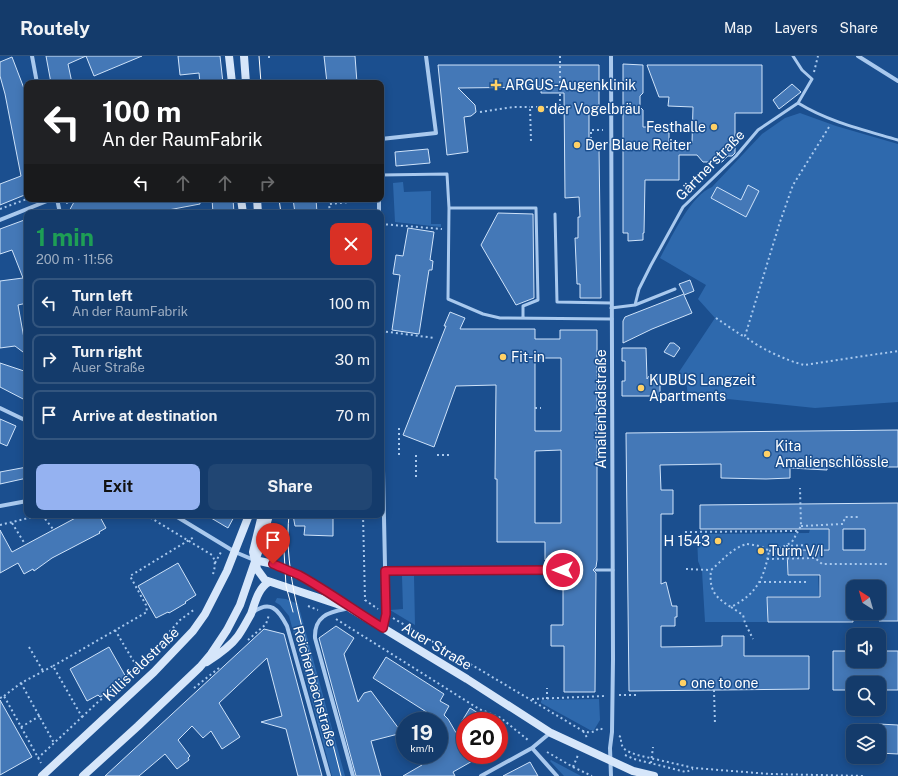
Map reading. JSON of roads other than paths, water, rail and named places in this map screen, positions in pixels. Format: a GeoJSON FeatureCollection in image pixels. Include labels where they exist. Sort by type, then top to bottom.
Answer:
{"type":"FeatureCollection","features":[{"type":"Feature","properties":{"kind":"main road"},"geometry":{"type":"LineString","coordinates":[[229,56],[232,80]]}},
{"type":"Feature","properties":{"kind":"main road"},"geometry":{"type":"LineString","coordinates":[[244,56],[246,80]]}},
{"type":"Feature","properties":{"kind":"main road","name":"Killisfeldstraße"},"geometry":{"type":"LineString","coordinates":[[42,776],[154,672],[188,636],[205,614],[227,571],[247,518]]}},
{"type":"Feature","properties":{"kind":"main road"},"geometry":{"type":"LineString","coordinates":[[261,518],[253,552],[257,570],[265,580],[350,608]]}},
{"type":"Feature","properties":{"kind":"main road"},"geometry":{"type":"LineString","coordinates":[[83,776],[200,667],[211,654],[234,618],[245,593],[268,518]]}},
{"type":"Feature","properties":{"kind":"main road","name":"Auer Straße"},"geometry":{"type":"LineString","coordinates":[[255,560],[273,564],[297,574],[467,679],[551,733],[633,771],[654,776]]}},
{"type":"Feature","properties":{"kind":"main road"},"geometry":{"type":"LineString","coordinates":[[200,667],[233,643],[241,632],[261,590],[265,584],[269,582]]}},
{"type":"Feature","properties":{"kind":"street"},"geometry":{"type":"LineString","coordinates":[[32,56],[36,80]]}},
{"type":"Feature","properties":{"kind":"street"},"geometry":{"type":"LineString","coordinates":[[384,139],[436,133],[426,56]]}},
{"type":"Feature","properties":{"kind":"street","name":"Amalienbadstraße"},"geometry":{"type":"LineString","coordinates":[[610,761],[612,732],[613,570],[611,56]]}},
{"type":"Feature","properties":{"kind":"street"},"geometry":{"type":"LineString","coordinates":[[858,56],[898,81]]}},
{"type":"Feature","properties":{"kind":"street"},"geometry":{"type":"LineString","coordinates":[[25,210],[45,202]]}},
{"type":"Feature","properties":{"kind":"street"},"geometry":{"type":"LineString","coordinates":[[0,220],[24,210]]}},
{"type":"Feature","properties":{"kind":"street"},"geometry":{"type":"LineString","coordinates":[[0,408],[24,420]]}},
{"type":"Feature","properties":{"kind":"street"},"geometry":{"type":"LineString","coordinates":[[0,506],[24,502]]}},
{"type":"Feature","properties":{"kind":"street","name":"Auer Straße"},"geometry":{"type":"LineString","coordinates":[[179,518],[235,552],[255,560]]}},
{"type":"Feature","properties":{"kind":"street"},"geometry":{"type":"LineString","coordinates":[[383,628],[386,614],[384,518]]}},
{"type":"Feature","properties":{"kind":"street","name":"Reichenbachstraße"},"geometry":{"type":"LineString","coordinates":[[250,614],[259,608],[272,607],[279,613],[287,626],[329,776]]}},
{"type":"Feature","properties":{"kind":"street","name":"Reichenbachstraße"},"geometry":{"type":"LineString","coordinates":[[350,608],[327,613],[317,623],[314,630],[352,776]]}},
{"type":"Feature","properties":{"kind":"street"},"geometry":{"type":"LineString","coordinates":[[481,776],[534,746],[551,733]]}},
{"type":"Feature","properties":{"kind":"street"},"geometry":{"type":"LineString","coordinates":[[534,746],[557,776]]}},
{"type":"Feature","properties":{"kind":"street"},"geometry":{"type":"LineString","coordinates":[[610,761],[611,776]]}},
{"type":"Feature","properties":{"kind":"lane","name":"Gärtnerstraße"},"geometry":{"type":"LineString","coordinates":[[635,305],[640,289],[651,265],[683,207],[736,156],[758,130],[798,103],[812,79],[802,70],[793,56]]}},
{"type":"Feature","properties":{"kind":"lane"},"geometry":{"type":"LineString","coordinates":[[798,103],[833,121],[898,140]]}},
{"type":"Feature","properties":{"kind":"lane"},"geometry":{"type":"LineString","coordinates":[[384,175],[447,174],[449,208],[448,299],[483,314],[500,318],[612,319]]}},
{"type":"Feature","properties":{"kind":"lane"},"geometry":{"type":"LineString","coordinates":[[449,208],[536,208],[538,300],[523,306],[523,318]]}},
{"type":"Feature","properties":{"kind":"lane"},"geometry":{"type":"LineString","coordinates":[[555,214],[557,302],[611,303]]}},
{"type":"Feature","properties":{"kind":"lane"},"geometry":{"type":"LineString","coordinates":[[611,308],[635,305],[675,289]]}},
{"type":"Feature","properties":{"kind":"lane"},"geometry":{"type":"LineString","coordinates":[[385,571],[563,570]]}},
{"type":"Feature","properties":{"kind":"lane"},"geometry":{"type":"LineString","coordinates":[[596,570],[613,570]]}},
{"type":"Feature","properties":{"kind":"tram line"},"geometry":{"type":"LineString","coordinates":[[259,56],[261,80]]}},
{"type":"Feature","properties":{"kind":"tram line"},"geometry":{"type":"LineString","coordinates":[[279,202],[281,210]]}},
{"type":"Feature","properties":{"kind":"tram line"},"geometry":{"type":"LineString","coordinates":[[289,518],[288,551],[293,587],[341,776]]}},
{"type":"Feature","properties":{"kind":"tram line"},"geometry":{"type":"LineString","coordinates":[[283,533],[286,586],[293,612]]}},
{"type":"Feature","properties":{"kind":"place","name":"ARGUS-Augenklinik"},"geometry":{"type":"Point","coordinates":[496,85]}},
{"type":"Feature","properties":{"kind":"place","name":"der Vogelbräu"},"geometry":{"type":"Point","coordinates":[541,109]}},
{"type":"Feature","properties":{"kind":"place","name":"Festhalle"},"geometry":{"type":"Point","coordinates":[714,127]}},
{"type":"Feature","properties":{"kind":"place","name":"Der Blaue Reiter"},"geometry":{"type":"Point","coordinates":[577,145]}},
{"type":"Feature","properties":{"kind":"place","name":"Fit-in"},"geometry":{"type":"Point","coordinates":[503,357]}},
{"type":"Feature","properties":{"kind":"place","name":"KUBUS Langzeit Apartments"},"geometry":{"type":"Point","coordinates":[641,388]}},
{"type":"Feature","properties":{"kind":"place","name":"Kita Amalienschlössle"},"geometry":{"type":"Point","coordinates":[767,454]}},
{"type":"Feature","properties":{"kind":"place","name":"H 1543"},"geometry":{"type":"Point","coordinates":[718,541]}},
{"type":"Feature","properties":{"kind":"place","name":"Turm V/I"},"geometry":{"type":"Point","coordinates":[761,551]}},
{"type":"Feature","properties":{"kind":"place","name":"one to one"},"geometry":{"type":"Point","coordinates":[683,683]}}]}
